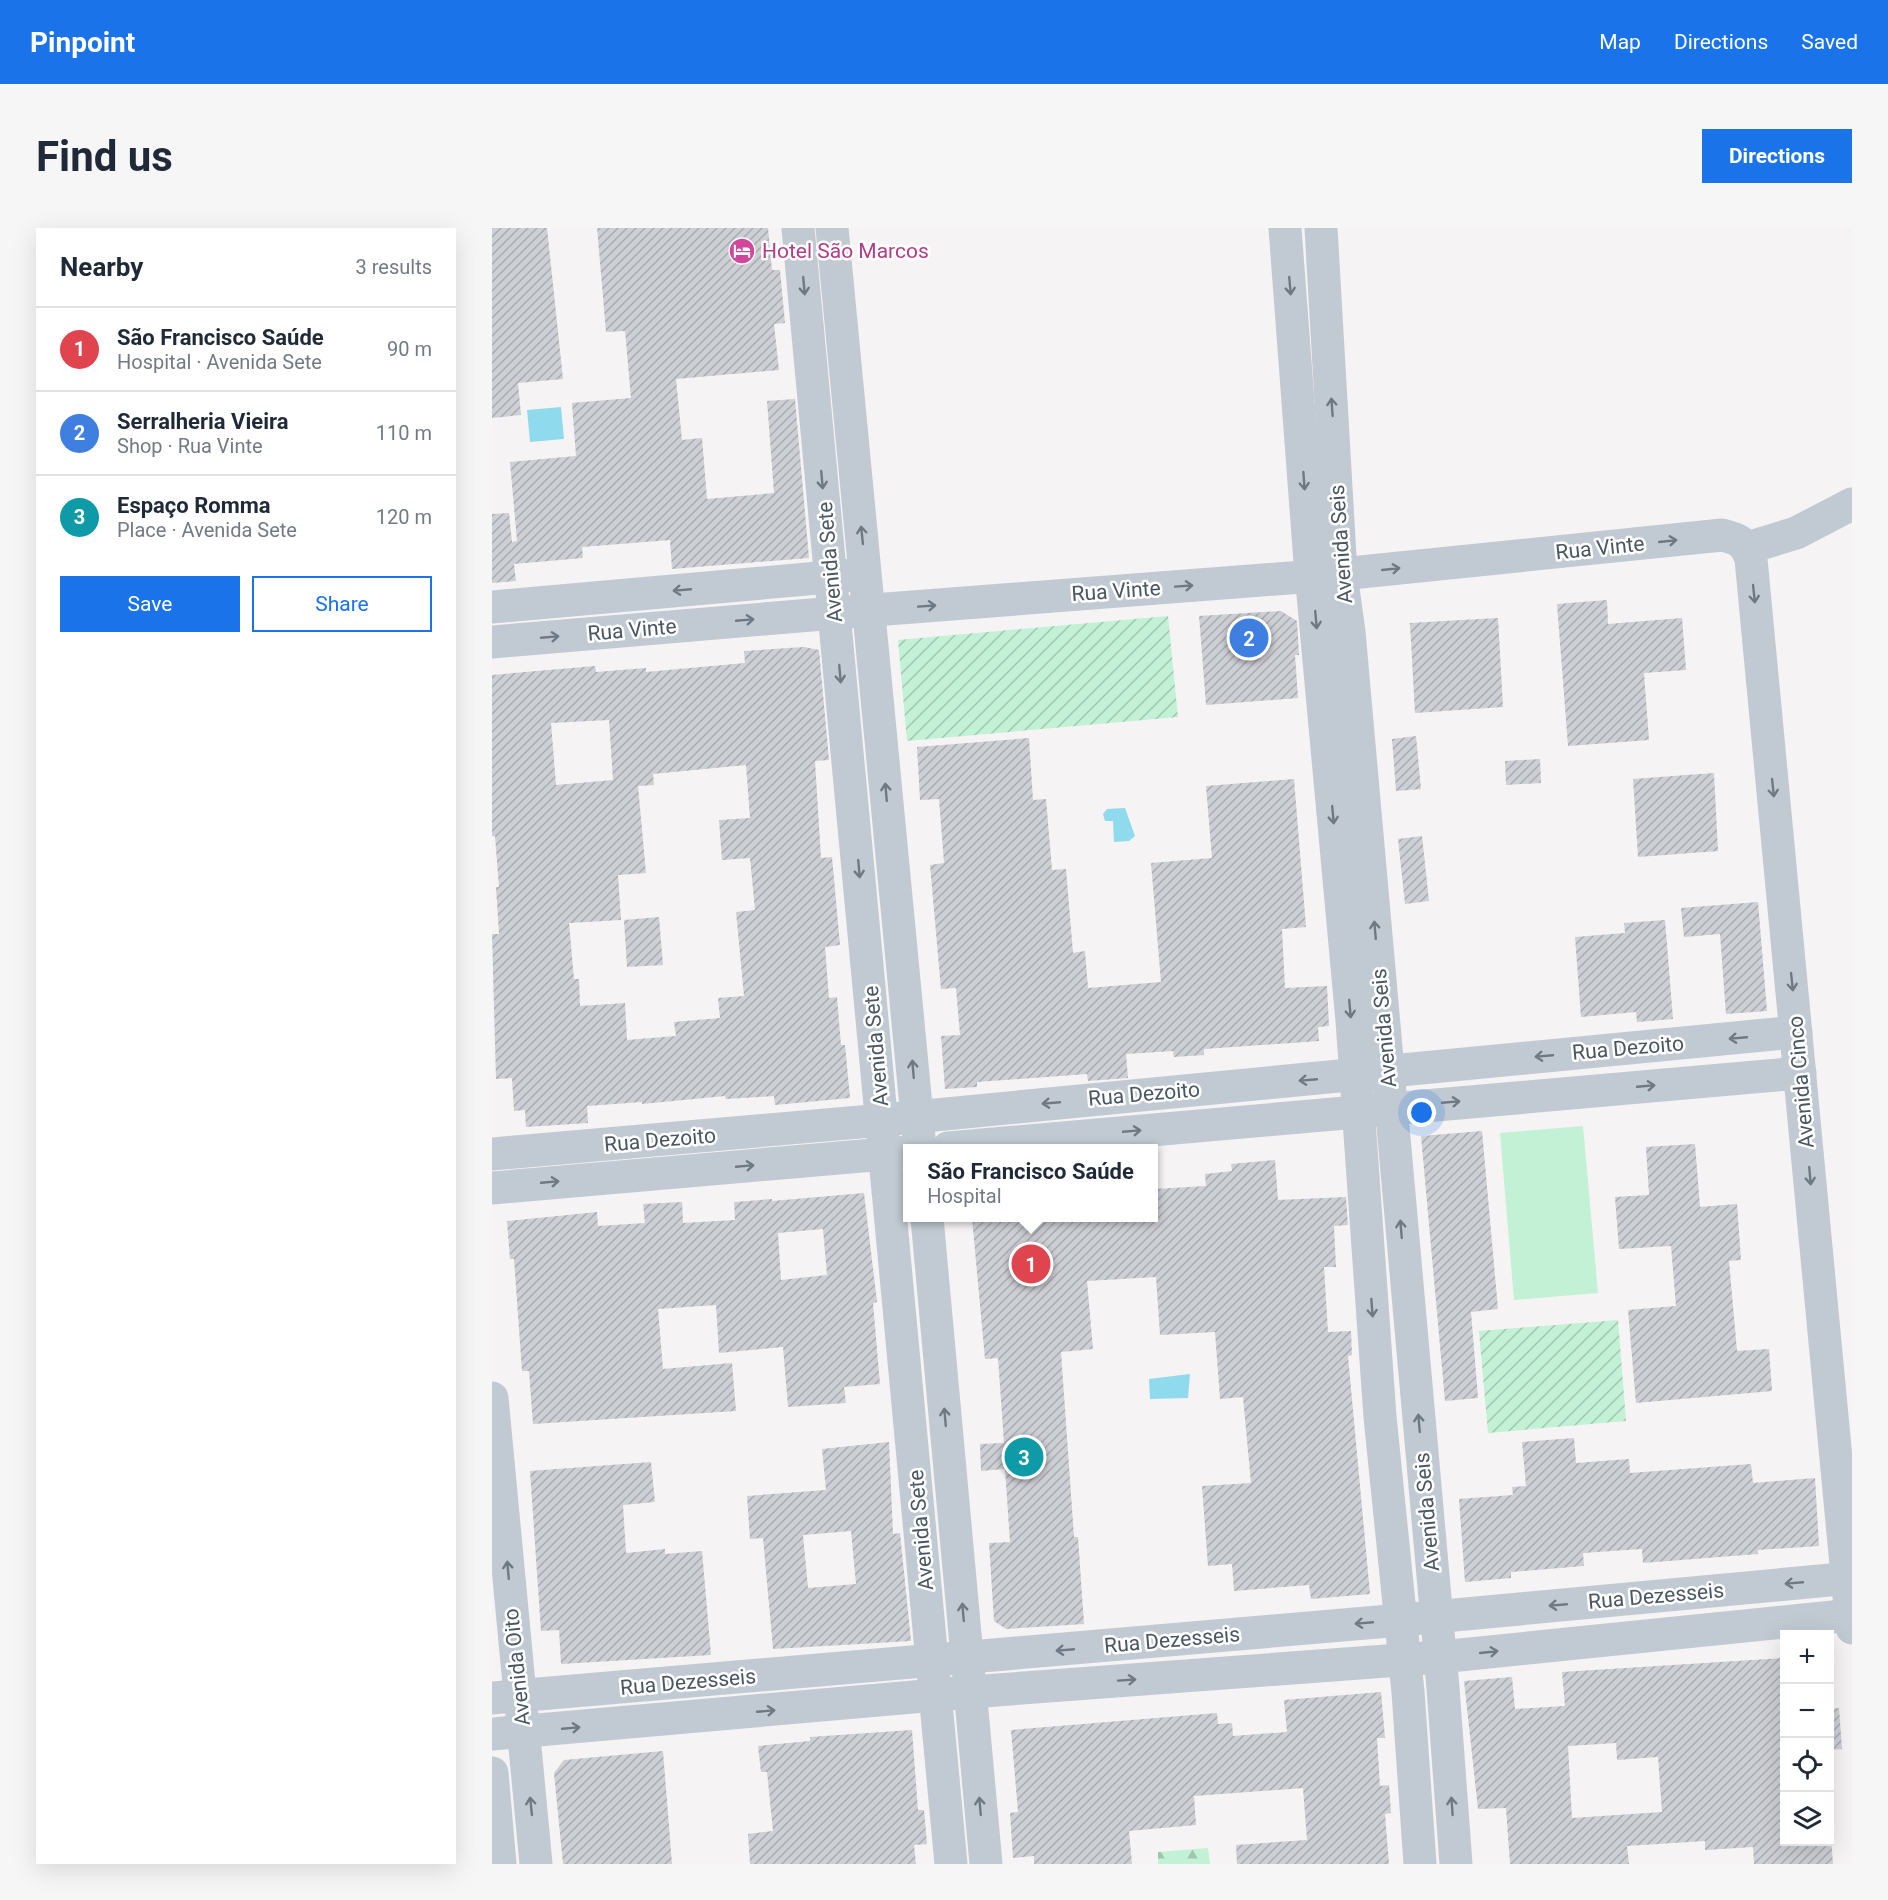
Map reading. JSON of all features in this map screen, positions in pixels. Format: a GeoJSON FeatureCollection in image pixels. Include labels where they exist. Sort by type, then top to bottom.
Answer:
{"type":"FeatureCollection","features":[{"type":"Feature","properties":{"kind":"street","name":"Avenida Sete"},"geometry":{"type":"LineString","coordinates":[[798,228],[883,1120],[897,1153],[933,1661],[951,1864]]}},
{"type":"Feature","properties":{"kind":"street","name":"Avenida Sete"},"geometry":{"type":"LineString","coordinates":[[832,228],[920,1144]]}},
{"type":"Feature","properties":{"kind":"street","name":"Avenida Seis"},"geometry":{"type":"LineString","coordinates":[[1285,228],[1326,575],[1349,632],[1437,1616],[1456,1864]]}},
{"type":"Feature","properties":{"kind":"street","name":"Avenida Seis"},"geometry":{"type":"LineString","coordinates":[[1321,228],[1326,575],[1355,1075],[1380,1417],[1405,1659],[1420,1864]]}},
{"type":"Feature","properties":{"kind":"street"},"geometry":{"type":"LineString","coordinates":[[1743,543],[1796,533],[1852,504]]}},
{"type":"Feature","properties":{"kind":"street","name":"Rua Vinte"},"geometry":{"type":"LineString","coordinates":[[492,642],[1326,575],[1722,535],[1743,543]]}},
{"type":"Feature","properties":{"kind":"street","name":"Avenida Cinco"},"geometry":{"type":"LineString","coordinates":[[1743,543],[1751,559],[1850,1578],[1852,1619]]}},
{"type":"Feature","properties":{"kind":"street","name":"Rua Vinte"},"geometry":{"type":"LineString","coordinates":[[492,607],[866,574]]}},
{"type":"Feature","properties":{"kind":"street","name":"Rua Dezoito"},"geometry":{"type":"LineString","coordinates":[[492,1154],[883,1120],[1796,1032]]}},
{"type":"Feature","properties":{"kind":"street","name":"Rua Dezoito"},"geometry":{"type":"LineString","coordinates":[[1001,1144],[1358,1110],[1800,1073]]}},
{"type":"Feature","properties":{"kind":"street","name":"Rua Dezoito"},"geometry":{"type":"LineString","coordinates":[[492,1188],[897,1153]]}},
{"type":"Feature","properties":{"kind":"street","name":"Avenida Sete"},"geometry":{"type":"LineString","coordinates":[[927,1222],[986,1864]]}},
{"type":"Feature","properties":{"kind":"street","name":"Avenida Oito"},"geometry":{"type":"LineString","coordinates":[[492,1398],[508,1733],[537,1864]]}},
{"type":"Feature","properties":{"kind":"street","name":"Rua Dezesseis"},"geometry":{"type":"LineString","coordinates":[[506,1697],[1401,1620],[1850,1578]]}},
{"type":"Feature","properties":{"kind":"street","name":"Rua Dezesseis"},"geometry":{"type":"LineString","coordinates":[[508,1733],[970,1692],[1440,1657],[1852,1619]]}},
{"type":"Feature","properties":{"kind":"street"},"geometry":{"type":"LineString","coordinates":[[492,1773],[500,1864]]}},
{"type":"Feature","properties":{"kind":"green space"},"geometry":{"type":"Polygon","coordinates":[[[1168,616],[1178,717],[907,741],[898,640],[1168,616]]]}},
{"type":"Feature","properties":{"kind":"green space"},"geometry":{"type":"Polygon","coordinates":[[[1583,1126],[1598,1293],[1514,1300],[1500,1133],[1583,1126]]]}},
{"type":"Feature","properties":{"kind":"green space"},"geometry":{"type":"Polygon","coordinates":[[[1618,1320],[1626,1421],[1488,1433],[1479,1331],[1618,1320]]]}},
{"type":"Feature","properties":{"kind":"green space"},"geometry":{"type":"Polygon","coordinates":[[[1208,1848],[1210,1864],[1158,1864],[1158,1852],[1208,1848]]]}},
{"type":"Feature","properties":{"kind":"water"},"geometry":{"type":"Polygon","coordinates":[[[561,407],[564,439],[530,442],[527,410],[561,407]]]}},
{"type":"Feature","properties":{"kind":"water"},"geometry":{"type":"Polygon","coordinates":[[[1125,808],[1135,836],[1129,841],[1114,842],[1113,821],[1105,821],[1103,814],[1107,809],[1125,808]]]}},
{"type":"Feature","properties":{"kind":"water"},"geometry":{"type":"Polygon","coordinates":[[[1190,1374],[1188,1398],[1150,1399],[1149,1379],[1190,1374]]]}},
{"type":"Feature","properties":{"kind":"building"},"geometry":{"type":"Polygon","coordinates":[[[492,228],[547,228],[563,379],[518,383],[521,415],[492,418],[492,228]]]}},
{"type":"Feature","properties":{"kind":"building"},"geometry":{"type":"Polygon","coordinates":[[[597,228],[768,228],[772,270],[780,270],[785,323],[774,324],[779,370],[676,379],[682,440],[702,438],[707,499],[774,493],[767,401],[795,399],[809,558],[672,569],[670,540],[582,547],[583,558],[514,564],[516,581],[492,583],[492,514],[509,513],[512,542],[517,541],[510,462],[576,456],[572,403],[631,398],[625,331],[606,332],[597,228]]]}},
{"type":"Feature","properties":{"kind":"building"},"geometry":{"type":"Polygon","coordinates":[[[1607,600],[1608,624],[1682,618],[1686,670],[1644,673],[1649,740],[1568,746],[1557,604],[1607,600]]]}},
{"type":"Feature","properties":{"kind":"building"},"geometry":{"type":"Polygon","coordinates":[[[1281,611],[1297,621],[1299,655],[1295,655],[1298,698],[1206,705],[1199,616],[1281,611]]]}},
{"type":"Feature","properties":{"kind":"building"},"geometry":{"type":"Polygon","coordinates":[[[1498,618],[1503,707],[1415,713],[1410,623],[1498,618]]]}},
{"type":"Feature","properties":{"kind":"building"},"geometry":{"type":"Polygon","coordinates":[[[804,647],[819,650],[829,760],[815,761],[821,858],[832,857],[840,945],[825,947],[829,998],[837,997],[841,1045],[845,1045],[850,1098],[775,1105],[774,1096],[726,1099],[725,1096],[642,1104],[642,1102],[587,1106],[588,1123],[526,1127],[525,1110],[514,1111],[512,1078],[496,1079],[492,934],[499,934],[496,887],[499,887],[495,836],[492,836],[492,675],[595,666],[596,672],[646,668],[646,672],[745,663],[744,651],[804,647]],[[609,720],[551,723],[556,785],[613,780],[609,720]],[[746,765],[653,774],[654,785],[638,786],[646,873],[618,875],[621,920],[569,923],[574,979],[579,979],[580,1006],[625,1003],[627,1040],[676,1036],[674,1022],[720,1018],[718,998],[744,996],[736,912],[755,910],[750,858],[722,860],[719,820],[750,818],[746,765]]]}},
{"type":"Feature","properties":{"kind":"building"},"geometry":{"type":"Polygon","coordinates":[[[1416,736],[1421,789],[1396,791],[1392,739],[1416,736]]]}},
{"type":"Feature","properties":{"kind":"building"},"geometry":{"type":"Polygon","coordinates":[[[1029,738],[1033,800],[1046,799],[1052,870],[1066,869],[1073,953],[1085,951],[1088,988],[1161,982],[1151,863],[1212,858],[1206,786],[1294,779],[1306,927],[1282,929],[1285,988],[1327,986],[1329,1026],[1318,1027],[1319,1041],[1204,1049],[1204,1055],[1174,1057],[1173,1051],[1126,1054],[1128,1078],[1088,1081],[1087,1074],[977,1082],[977,1087],[945,1089],[941,1036],[960,1035],[956,988],[941,989],[930,865],[944,863],[939,799],[920,800],[917,747],[1029,738]]]}},
{"type":"Feature","properties":{"kind":"building"},"geometry":{"type":"Polygon","coordinates":[[[1540,759],[1541,783],[1506,785],[1505,761],[1540,759]]]}},
{"type":"Feature","properties":{"kind":"building"},"geometry":{"type":"Polygon","coordinates":[[[1714,773],[1718,851],[1638,857],[1633,779],[1714,773]]]}},
{"type":"Feature","properties":{"kind":"building"},"geometry":{"type":"Polygon","coordinates":[[[1422,836],[1429,901],[1405,904],[1398,839],[1422,836]]]}},
{"type":"Feature","properties":{"kind":"building"},"geometry":{"type":"Polygon","coordinates":[[[1758,902],[1767,1011],[1726,1014],[1720,934],[1684,937],[1681,908],[1758,902]]]}},
{"type":"Feature","properties":{"kind":"building"},"geometry":{"type":"Polygon","coordinates":[[[659,917],[663,965],[627,967],[624,920],[659,917]]]}},
{"type":"Feature","properties":{"kind":"building"},"geometry":{"type":"Polygon","coordinates":[[[1665,920],[1673,1019],[1637,1022],[1636,1012],[1581,1017],[1575,937],[1625,933],[1624,923],[1665,920]]]}},
{"type":"Feature","properties":{"kind":"building"},"geometry":{"type":"Polygon","coordinates":[[[1482,1131],[1498,1309],[1471,1312],[1478,1398],[1445,1401],[1421,1136],[1482,1131]]]}},
{"type":"Feature","properties":{"kind":"building"},"geometry":{"type":"Polygon","coordinates":[[[1695,1144],[1700,1207],[1737,1204],[1741,1260],[1729,1261],[1737,1351],[1769,1349],[1772,1391],[1636,1403],[1628,1310],[1676,1306],[1671,1246],[1619,1249],[1615,1197],[1649,1195],[1646,1147],[1695,1144]]]}},
{"type":"Feature","properties":{"kind":"building"},"geometry":{"type":"Polygon","coordinates":[[[1275,1160],[1278,1200],[1346,1197],[1348,1225],[1334,1226],[1336,1267],[1324,1267],[1328,1332],[1351,1331],[1352,1355],[1348,1356],[1370,1594],[1311,1599],[1309,1585],[1234,1591],[1232,1564],[1208,1566],[1202,1486],[1251,1483],[1243,1397],[1220,1399],[1215,1332],[1160,1335],[1156,1277],[1087,1281],[1093,1349],[1061,1352],[1074,1537],[1078,1537],[1084,1624],[1006,1629],[994,1621],[989,1543],[1010,1542],[1005,1469],[981,1471],[980,1444],[1004,1443],[998,1358],[985,1359],[972,1222],[1158,1222],[1158,1189],[1206,1186],[1205,1174],[1232,1171],[1231,1164],[1275,1160]]]}},
{"type":"Feature","properties":{"kind":"building"},"geometry":{"type":"Polygon","coordinates":[[[864,1193],[877,1302],[873,1303],[880,1384],[844,1387],[846,1403],[788,1407],[783,1347],[719,1353],[716,1305],[658,1309],[663,1369],[732,1363],[736,1411],[533,1424],[529,1371],[522,1371],[514,1259],[510,1259],[507,1221],[597,1212],[598,1226],[645,1223],[643,1204],[682,1202],[683,1223],[735,1220],[734,1202],[772,1199],[772,1201],[864,1193]],[[823,1229],[778,1233],[781,1280],[827,1275],[823,1229]]]}},
{"type":"Feature","properties":{"kind":"building"},"geometry":{"type":"Polygon","coordinates":[[[1574,1438],[1576,1463],[1629,1459],[1630,1473],[1751,1464],[1753,1483],[1815,1478],[1819,1546],[1758,1550],[1758,1554],[1643,1563],[1642,1549],[1583,1553],[1584,1566],[1511,1572],[1511,1578],[1465,1582],[1459,1499],[1513,1495],[1512,1487],[1526,1486],[1522,1442],[1574,1438]]]}},
{"type":"Feature","properties":{"kind":"building"},"geometry":{"type":"Polygon","coordinates":[[[889,1442],[893,1534],[900,1533],[911,1641],[773,1649],[763,1538],[750,1539],[747,1496],[826,1490],[822,1449],[889,1442]],[[851,1531],[803,1535],[808,1588],[856,1584],[851,1531]]]}},
{"type":"Feature","properties":{"kind":"building"},"geometry":{"type":"Polygon","coordinates":[[[651,1462],[655,1502],[623,1505],[626,1553],[665,1549],[665,1554],[702,1551],[711,1655],[561,1664],[559,1630],[541,1631],[530,1471],[651,1462]]]}},
{"type":"Feature","properties":{"kind":"building"},"geometry":{"type":"Polygon","coordinates":[[[1780,1658],[1780,1846],[1832,1846],[1833,1864],[1754,1864],[1753,1847],[1705,1850],[1705,1841],[1627,1846],[1629,1864],[1510,1864],[1506,1808],[1478,1809],[1464,1681],[1512,1677],[1515,1709],[1565,1706],[1562,1672],[1780,1658]],[[1616,1743],[1568,1746],[1572,1818],[1662,1812],[1658,1757],[1617,1760],[1616,1743]]]}},
{"type":"Feature","properties":{"kind":"building"},"geometry":{"type":"Polygon","coordinates":[[[1381,1692],[1385,1738],[1377,1738],[1380,1786],[1389,1785],[1391,1813],[1385,1814],[1389,1864],[1237,1864],[1236,1845],[1307,1840],[1303,1788],[1194,1796],[1196,1825],[1129,1831],[1132,1864],[1034,1864],[1034,1856],[1013,1858],[1010,1813],[1018,1812],[1011,1730],[1217,1713],[1218,1724],[1232,1723],[1233,1736],[1287,1732],[1284,1700],[1381,1692]]]}},
{"type":"Feature","properties":{"kind":"building"},"geometry":{"type":"Polygon","coordinates":[[[1839,1708],[1842,1749],[1834,1750],[1834,1709],[1839,1708]]]}},
{"type":"Feature","properties":{"kind":"building"},"geometry":{"type":"Polygon","coordinates":[[[912,1730],[918,1810],[924,1810],[927,1844],[914,1845],[916,1864],[750,1864],[748,1834],[773,1831],[767,1772],[761,1772],[758,1746],[810,1741],[810,1737],[912,1730]]]}},
{"type":"Feature","properties":{"kind":"building"},"geometry":{"type":"Polygon","coordinates":[[[663,1751],[672,1864],[563,1864],[554,1773],[564,1760],[663,1751]]]}},
{"type":"Feature","properties":{"kind":"place","name":"Hotel São Marcos"},"geometry":{"type":"Point","coordinates":[742,251]}},
{"type":"Feature","properties":{"kind":"place","name":"Serralheria Vieira"},"geometry":{"type":"Point","coordinates":[1249,638]}},
{"type":"Feature","properties":{"kind":"place","name":"São Francisco Saúde"},"geometry":{"type":"Point","coordinates":[1031,1264]}},
{"type":"Feature","properties":{"kind":"place","name":"Espaço Romma"},"geometry":{"type":"Point","coordinates":[1024,1457]}}]}
